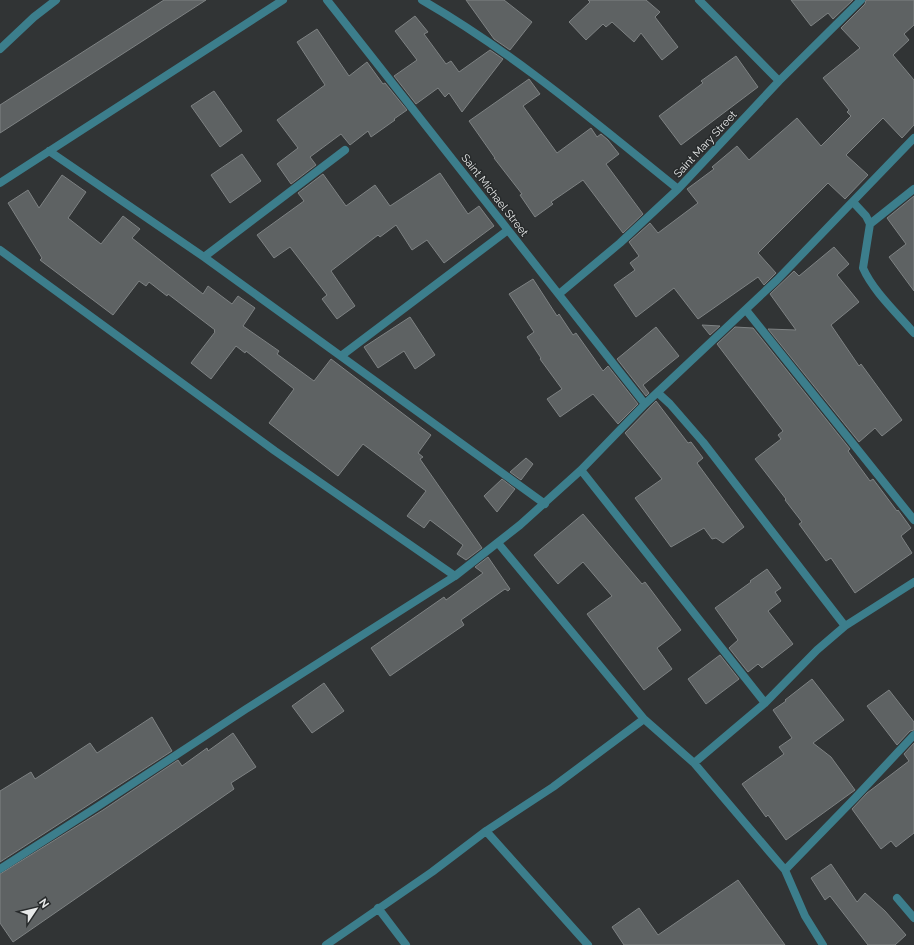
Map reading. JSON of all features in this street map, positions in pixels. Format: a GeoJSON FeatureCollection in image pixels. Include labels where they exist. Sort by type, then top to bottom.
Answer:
{"type":"FeatureCollection","features":[{"type":"Feature","properties":{"kind":"street"},"geometry":{"type":"LineString","coordinates":[[0,49],[34,17],[56,0]]}},
{"type":"Feature","properties":{"kind":"street"},"geometry":{"type":"LineString","coordinates":[[0,183],[282,0]]}},
{"type":"Feature","properties":{"kind":"street","name":"Saint Michael Street"},"geometry":{"type":"LineString","coordinates":[[327,0],[645,404]]}},
{"type":"Feature","properties":{"kind":"street"},"geometry":{"type":"LineString","coordinates":[[422,0],[522,65],[568,100],[678,189]]}},
{"type":"Feature","properties":{"kind":"street"},"geometry":{"type":"LineString","coordinates":[[699,0],[779,81]]}},
{"type":"Feature","properties":{"kind":"street","name":"Saint Mary Street"},"geometry":{"type":"LineString","coordinates":[[559,294],[620,243],[678,189],[779,81],[861,0]]}},
{"type":"Feature","properties":{"kind":"street"},"geometry":{"type":"LineString","coordinates":[[0,869],[246,709],[455,576],[498,543],[545,504],[581,470],[645,404],[777,280],[914,138]]}},
{"type":"Feature","properties":{"kind":"street"},"geometry":{"type":"LineString","coordinates":[[204,258],[345,150]]}},
{"type":"Feature","properties":{"kind":"street"},"geometry":{"type":"LineString","coordinates":[[49,152],[204,258],[342,356],[545,504]]}},
{"type":"Feature","properties":{"kind":"street"},"geometry":{"type":"LineString","coordinates":[[870,224],[914,189]]}},
{"type":"Feature","properties":{"kind":"street"},"geometry":{"type":"LineString","coordinates":[[853,202],[866,216],[870,224],[863,268],[872,285],[914,333]]}},
{"type":"Feature","properties":{"kind":"street"},"geometry":{"type":"LineString","coordinates":[[342,356],[508,230]]}},
{"type":"Feature","properties":{"kind":"street"},"geometry":{"type":"LineString","coordinates":[[0,250],[275,451],[455,576]]}},
{"type":"Feature","properties":{"kind":"street"},"geometry":{"type":"LineString","coordinates":[[746,310],[914,520]]}},
{"type":"Feature","properties":{"kind":"street"},"geometry":{"type":"LineString","coordinates":[[658,393],[703,442],[845,626]]}},
{"type":"Feature","properties":{"kind":"street"},"geometry":{"type":"LineString","coordinates":[[581,470],[765,703]]}},
{"type":"Feature","properties":{"kind":"street"},"geometry":{"type":"LineString","coordinates":[[498,543],[644,719],[694,763],[785,870],[805,916],[822,945]]}},
{"type":"Feature","properties":{"kind":"street"},"geometry":{"type":"LineString","coordinates":[[694,763],[765,703],[818,650],[845,626],[914,582]]}},
{"type":"Feature","properties":{"kind":"street"},"geometry":{"type":"LineString","coordinates":[[326,945],[432,872],[486,831],[553,787],[644,719]]}},
{"type":"Feature","properties":{"kind":"street"},"geometry":{"type":"LineString","coordinates":[[785,870],[914,735]]}},
{"type":"Feature","properties":{"kind":"street"},"geometry":{"type":"LineString","coordinates":[[486,831],[588,945]]}},
{"type":"Feature","properties":{"kind":"street"},"geometry":{"type":"LineString","coordinates":[[897,898],[914,918]]}},
{"type":"Feature","properties":{"kind":"street"},"geometry":{"type":"LineString","coordinates":[[378,908],[406,945]]}},
{"type":"Feature","properties":{"kind":"building"},"geometry":{"type":"Polygon","coordinates":[[[164,0],[206,0],[0,133],[0,105],[164,0]]]}},
{"type":"Feature","properties":{"kind":"building"},"geometry":{"type":"Polygon","coordinates":[[[466,0],[504,0],[532,22],[510,50],[494,39],[466,0]]]}},
{"type":"Feature","properties":{"kind":"building"},"geometry":{"type":"Polygon","coordinates":[[[588,0],[646,0],[660,12],[655,17],[678,47],[662,60],[641,33],[634,42],[612,22],[606,27],[603,24],[586,40],[569,22],[590,2],[588,0]]]}},
{"type":"Feature","properties":{"kind":"building"},"geometry":{"type":"Polygon","coordinates":[[[791,0],[853,0],[833,19],[828,13],[811,26],[791,0]]]}},
{"type":"Feature","properties":{"kind":"building"},"geometry":{"type":"Polygon","coordinates":[[[866,0],[914,0],[914,25],[904,34],[909,40],[893,55],[914,80],[914,125],[902,138],[883,118],[846,155],[868,175],[845,199],[828,183],[758,253],[776,273],[764,285],[758,277],[698,319],[674,288],[636,317],[614,285],[635,270],[630,263],[639,256],[629,242],[650,223],[658,233],[698,203],[687,189],[714,169],[712,167],[737,146],[749,160],[797,118],[821,146],[851,116],[847,112],[849,110],[823,78],[860,48],[841,28],[865,4],[866,0]]]}},
{"type":"Feature","properties":{"kind":"building"},"geometry":{"type":"Polygon","coordinates":[[[415,16],[428,32],[424,34],[446,64],[451,61],[459,72],[490,50],[503,59],[462,112],[449,93],[445,97],[438,88],[416,104],[394,76],[417,60],[395,31],[415,16]]]}},
{"type":"Feature","properties":{"kind":"building"},"geometry":{"type":"Polygon","coordinates":[[[317,29],[349,76],[367,62],[383,84],[385,83],[407,110],[371,137],[368,131],[350,145],[341,134],[310,157],[316,165],[291,184],[277,164],[298,148],[277,120],[325,85],[297,42],[317,29]]]}},
{"type":"Feature","properties":{"kind":"building"},"geometry":{"type":"Polygon","coordinates":[[[736,56],[758,87],[681,145],[659,116],[703,83],[701,81],[736,56]]]}},
{"type":"Feature","properties":{"kind":"building"},"geometry":{"type":"Polygon","coordinates":[[[529,79],[540,94],[523,106],[557,153],[591,128],[597,137],[601,134],[608,140],[619,154],[606,164],[643,214],[623,233],[583,180],[551,202],[553,204],[535,217],[520,195],[522,194],[494,158],[469,121],[529,79]]]}},
{"type":"Feature","properties":{"kind":"building"},"geometry":{"type":"Polygon","coordinates":[[[214,91],[242,131],[220,147],[191,106],[214,91]]]}},
{"type":"Feature","properties":{"kind":"building"},"geometry":{"type":"Polygon","coordinates":[[[242,154],[261,181],[230,203],[211,175],[242,154]]]}},
{"type":"Feature","properties":{"kind":"building"},"geometry":{"type":"Polygon","coordinates":[[[440,173],[468,214],[479,206],[494,226],[444,263],[427,240],[412,250],[396,225],[380,237],[378,235],[331,271],[355,306],[337,319],[322,299],[327,295],[290,247],[274,258],[257,235],[304,201],[298,193],[323,174],[346,206],[375,185],[390,206],[440,173]]]}},
{"type":"Feature","properties":{"kind":"building"},"geometry":{"type":"Polygon","coordinates":[[[62,175],[86,192],[68,218],[101,244],[123,216],[140,229],[132,238],[203,294],[208,286],[232,304],[238,296],[255,308],[243,326],[279,351],[277,354],[314,381],[331,359],[431,435],[418,453],[423,457],[420,459],[482,548],[466,560],[457,554],[463,545],[430,520],[424,528],[407,516],[426,491],[363,444],[338,476],[269,423],[294,389],[246,351],[245,353],[236,346],[211,379],[191,363],[215,330],[168,294],[167,296],[149,282],[146,286],[139,281],[113,315],[40,260],[42,258],[8,203],[28,190],[39,208],[62,175]]]}},
{"type":"Feature","properties":{"kind":"building"},"geometry":{"type":"Polygon","coordinates":[[[914,196],[914,291],[889,257],[906,244],[887,218],[914,196]]]}},
{"type":"Feature","properties":{"kind":"building"},"geometry":{"type":"Polygon","coordinates":[[[834,247],[849,264],[837,275],[859,302],[831,325],[859,366],[861,364],[902,420],[882,436],[875,428],[859,442],[768,329],[796,330],[770,294],[794,271],[799,276],[834,247]]]}},
{"type":"Feature","properties":{"kind":"building"},"geometry":{"type":"Polygon","coordinates":[[[533,279],[557,316],[559,314],[573,335],[576,333],[603,371],[608,366],[638,404],[618,424],[593,394],[560,417],[547,399],[562,389],[540,359],[541,358],[527,337],[534,332],[509,294],[533,279]]]}},
{"type":"Feature","properties":{"kind":"building"},"geometry":{"type":"Polygon","coordinates":[[[410,317],[435,355],[415,369],[404,351],[378,368],[364,347],[410,317]]]}},
{"type":"Feature","properties":{"kind":"building"},"geometry":{"type":"Polygon","coordinates":[[[702,325],[720,326],[710,335],[702,325]]]}},
{"type":"Feature","properties":{"kind":"building"},"geometry":{"type":"Polygon","coordinates":[[[656,327],[679,356],[643,385],[649,393],[646,396],[617,359],[656,327]]]}},
{"type":"Feature","properties":{"kind":"building"},"geometry":{"type":"Polygon","coordinates":[[[735,327],[753,328],[850,449],[848,451],[870,481],[873,479],[911,528],[901,536],[912,553],[855,593],[831,558],[826,561],[799,524],[802,522],[785,500],[786,499],[755,459],[781,439],[778,435],[783,431],[717,344],[735,327]]]}},
{"type":"Feature","properties":{"kind":"building"},"geometry":{"type":"Polygon","coordinates":[[[656,401],[688,443],[691,442],[703,458],[697,463],[744,527],[723,543],[716,538],[712,539],[704,528],[671,547],[635,498],[662,479],[625,433],[656,401]]]}},
{"type":"Feature","properties":{"kind":"building"},"geometry":{"type":"Polygon","coordinates":[[[526,458],[533,464],[521,480],[510,472],[526,458]]]}},
{"type":"Feature","properties":{"kind":"building"},"geometry":{"type":"Polygon","coordinates":[[[502,479],[515,489],[497,512],[484,496],[502,479]]]}},
{"type":"Feature","properties":{"kind":"building"},"geometry":{"type":"Polygon","coordinates":[[[583,514],[642,584],[645,582],[681,630],[657,648],[672,669],[644,690],[587,614],[612,596],[583,562],[558,584],[534,555],[583,514]]]}},
{"type":"Feature","properties":{"kind":"building"},"geometry":{"type":"Polygon","coordinates":[[[488,557],[510,589],[508,591],[505,589],[461,620],[464,625],[390,676],[371,648],[444,597],[446,600],[483,573],[475,567],[488,557]]]}},
{"type":"Feature","properties":{"kind":"building"},"geometry":{"type":"Polygon","coordinates":[[[767,569],[781,588],[775,592],[781,601],[768,611],[793,644],[762,668],[758,664],[748,672],[729,648],[738,640],[715,608],[767,569]]]}},
{"type":"Feature","properties":{"kind":"building"},"geometry":{"type":"Polygon","coordinates":[[[720,655],[739,679],[706,704],[688,679],[720,655]]]}},
{"type":"Feature","properties":{"kind":"building"},"geometry":{"type":"Polygon","coordinates":[[[812,679],[844,720],[813,743],[831,757],[855,790],[786,840],[768,815],[766,817],[742,784],[784,754],[779,747],[792,738],[773,710],[812,679]]]}},
{"type":"Feature","properties":{"kind":"building"},"geometry":{"type":"Polygon","coordinates":[[[324,683],[344,711],[312,733],[292,706],[324,683]]]}},
{"type":"Feature","properties":{"kind":"building"},"geometry":{"type":"Polygon","coordinates":[[[889,690],[914,722],[914,730],[910,731],[897,745],[867,706],[889,690]]]}},
{"type":"Feature","properties":{"kind":"building"},"geometry":{"type":"Polygon","coordinates":[[[152,717],[172,751],[0,862],[0,791],[31,772],[35,779],[90,743],[97,753],[152,717]]]}},
{"type":"Feature","properties":{"kind":"building"},"geometry":{"type":"Polygon","coordinates":[[[233,733],[256,767],[231,783],[234,789],[13,942],[0,923],[0,874],[103,810],[178,760],[182,766],[207,748],[208,751],[233,733]]]}},
{"type":"Feature","properties":{"kind":"building"},"geometry":{"type":"Polygon","coordinates":[[[914,743],[914,833],[896,847],[891,841],[881,849],[852,809],[867,793],[909,761],[904,754],[914,743]]]}},
{"type":"Feature","properties":{"kind":"building"},"geometry":{"type":"Polygon","coordinates":[[[831,864],[857,902],[865,893],[885,911],[906,935],[895,945],[868,945],[830,896],[825,900],[811,878],[831,864]]]}},
{"type":"Feature","properties":{"kind":"building"},"geometry":{"type":"Polygon","coordinates":[[[738,880],[785,945],[624,945],[612,927],[639,908],[658,935],[738,880]]]}}]}
